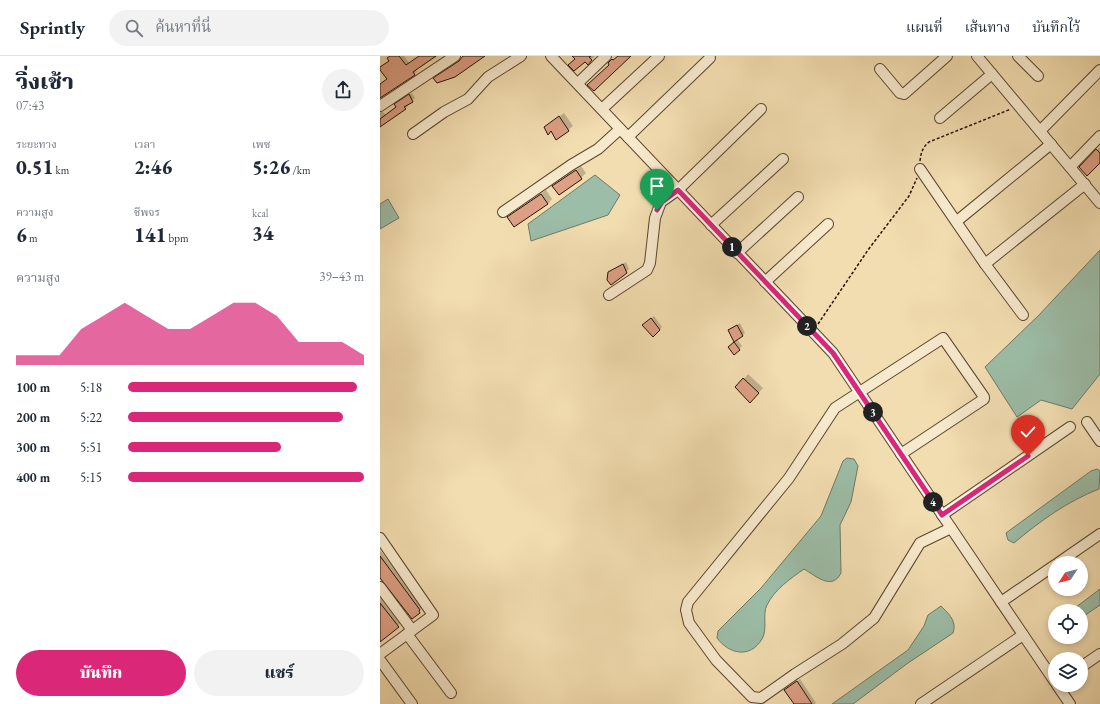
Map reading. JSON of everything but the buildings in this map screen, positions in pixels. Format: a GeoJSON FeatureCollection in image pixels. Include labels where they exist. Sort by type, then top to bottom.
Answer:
{"type":"FeatureCollection","features":[{"type":"Feature","properties":{"kind":"street"},"geometry":{"type":"LineString","coordinates":[[380,106],[455,56]]}},
{"type":"Feature","properties":{"kind":"street"},"geometry":{"type":"LineString","coordinates":[[413,134],[444,112],[468,99],[488,77],[521,56]]}},
{"type":"Feature","properties":{"kind":"street"},"geometry":{"type":"LineString","coordinates":[[552,56],[833,353],[1048,672]]}},
{"type":"Feature","properties":{"kind":"street"},"geometry":{"type":"LineString","coordinates":[[578,83],[606,56]]}},
{"type":"Feature","properties":{"kind":"street"},"geometry":{"type":"LineString","coordinates":[[602,109],[659,56]]}},
{"type":"Feature","properties":{"kind":"street"},"geometry":{"type":"LineString","coordinates":[[880,69],[900,93],[904,94],[947,56]]}},
{"type":"Feature","properties":{"kind":"street"},"geometry":{"type":"LineString","coordinates":[[977,56],[1100,202]]}},
{"type":"Feature","properties":{"kind":"street"},"geometry":{"type":"LineString","coordinates":[[1018,56],[1038,76]]}},
{"type":"Feature","properties":{"kind":"street"},"geometry":{"type":"LineString","coordinates":[[628,137],[710,58]]}},
{"type":"Feature","properties":{"kind":"street"},"geometry":{"type":"LineString","coordinates":[[1040,132],[1100,70]]}},
{"type":"Feature","properties":{"kind":"street"},"geometry":{"type":"LineString","coordinates":[[940,118],[992,74]]}},
{"type":"Feature","properties":{"kind":"street"},"geometry":{"type":"LineString","coordinates":[[610,295],[647,270],[650,263],[657,210],[662,202],[678,190],[761,109]]}},
{"type":"Feature","properties":{"kind":"street"},"geometry":{"type":"LineString","coordinates":[[503,212],[571,165],[598,149],[620,129]]}},
{"type":"Feature","properties":{"kind":"street"},"geometry":{"type":"LineString","coordinates":[[1071,166],[1100,136]]}},
{"type":"Feature","properties":{"kind":"street"},"geometry":{"type":"LineString","coordinates":[[957,221],[1051,144]]}},
{"type":"Feature","properties":{"kind":"street"},"geometry":{"type":"LineString","coordinates":[[711,225],[783,159]]}},
{"type":"Feature","properties":{"kind":"street"},"geometry":{"type":"LineString","coordinates":[[920,169],[985,264],[1023,315]]}},
{"type":"Feature","properties":{"kind":"street"},"geometry":{"type":"LineString","coordinates":[[985,264],[1084,184]]}},
{"type":"Feature","properties":{"kind":"street"},"geometry":{"type":"LineString","coordinates":[[737,253],[798,197]]}},
{"type":"Feature","properties":{"kind":"street"},"geometry":{"type":"LineString","coordinates":[[765,282],[828,224]]}},
{"type":"Feature","properties":{"kind":"street"},"geometry":{"type":"LineString","coordinates":[[901,454],[981,402],[984,396],[943,338],[835,408],[789,478],[688,602],[686,610],[689,623],[716,660],[752,697],[761,698],[842,644],[874,618],[920,543],[951,528]]}},
{"type":"Feature","properties":{"kind":"street"},"geometry":{"type":"LineString","coordinates":[[1088,422],[1100,441]]}},
{"type":"Feature","properties":{"kind":"street"},"geometry":{"type":"LineString","coordinates":[[942,515],[1070,427]]}},
{"type":"Feature","properties":{"kind":"street"},"geometry":{"type":"LineString","coordinates":[[1068,556],[1100,534]]}},
{"type":"Feature","properties":{"kind":"street"},"geometry":{"type":"LineString","coordinates":[[380,538],[433,615],[380,654]]}},
{"type":"Feature","properties":{"kind":"street"},"geometry":{"type":"LineString","coordinates":[[1001,602],[1048,570]]}},
{"type":"Feature","properties":{"kind":"street"},"geometry":{"type":"LineString","coordinates":[[380,587],[451,693]]}},
{"type":"Feature","properties":{"kind":"street"},"geometry":{"type":"LineString","coordinates":[[921,704],[1023,635]]}},
{"type":"Feature","properties":{"kind":"street"},"geometry":{"type":"LineString","coordinates":[[1088,662],[1100,654]]}},
{"type":"Feature","properties":{"kind":"street"},"geometry":{"type":"LineString","coordinates":[[380,660],[412,704]]}},
{"type":"Feature","properties":{"kind":"street"},"geometry":{"type":"LineString","coordinates":[[1062,692],[1070,704]]}},
{"type":"Feature","properties":{"kind":"path"},"geometry":{"type":"LineString","coordinates":[[812,331],[868,250],[909,196],[920,169],[921,153],[924,146],[929,142],[1020,106]]}},
{"type":"Feature","properties":{"kind":"shaded area"},"geometry":{"type":"Polygon","coordinates":[[[595,175],[620,195],[608,215],[531,241],[528,224],[595,175]]]}},
{"type":"Feature","properties":{"kind":"shaded area"},"geometry":{"type":"Polygon","coordinates":[[[388,199],[399,218],[380,229],[380,204],[388,199]]]}},
{"type":"Feature","properties":{"kind":"shaded area"},"geometry":{"type":"Polygon","coordinates":[[[1100,250],[1100,374],[1072,409],[1041,400],[1017,417],[985,367],[1039,315],[1100,250]]]}},
{"type":"Feature","properties":{"kind":"shaded area"},"geometry":{"type":"Polygon","coordinates":[[[847,458],[854,459],[858,466],[851,502],[840,525],[841,573],[833,581],[829,581],[819,578],[804,569],[783,585],[770,599],[765,613],[764,635],[757,645],[752,650],[746,652],[733,651],[727,648],[717,638],[718,631],[761,588],[821,516],[843,461],[847,458]]]}},
{"type":"Feature","properties":{"kind":"shaded area"},"geometry":{"type":"Polygon","coordinates":[[[1097,469],[1100,471],[1099,489],[1076,499],[1055,512],[1014,543],[1008,540],[1006,533],[1091,471],[1097,469]]]}},
{"type":"Feature","properties":{"kind":"shaded area"},"geometry":{"type":"Polygon","coordinates":[[[1100,589],[1100,605],[1088,613],[1088,604],[1080,604],[1100,589]]]}},
{"type":"Feature","properties":{"kind":"shaded area"},"geometry":{"type":"Polygon","coordinates":[[[941,606],[953,621],[953,633],[908,663],[853,704],[832,704],[908,650],[924,626],[928,615],[941,606]]]}},
{"type":"Feature","properties":{"kind":"route"},"geometry":{"type":"LineString","coordinates":[[657,210],[662,202],[678,190],[833,353],[942,515],[1028,456]]}}]}
